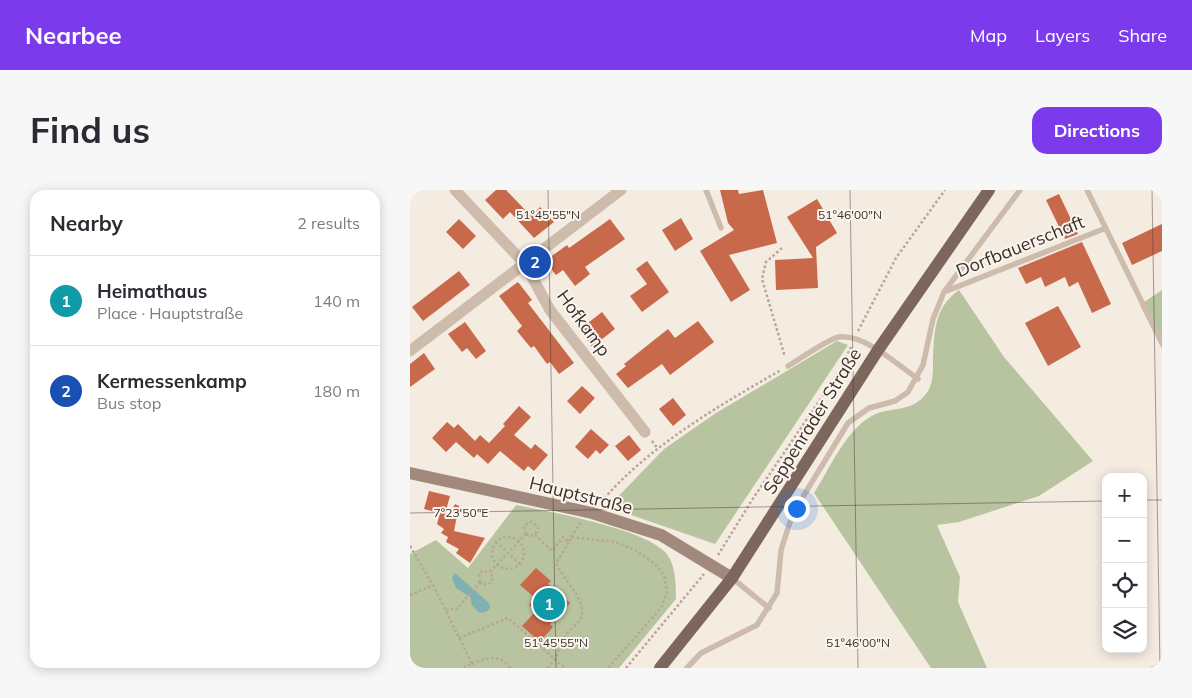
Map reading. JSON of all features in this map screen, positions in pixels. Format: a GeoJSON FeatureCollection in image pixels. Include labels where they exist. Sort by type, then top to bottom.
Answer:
{"type":"FeatureCollection","features":[{"type":"Feature","properties":{"kind":"main road","name":"Seppenrader Straße"},"geometry":{"type":"LineString","coordinates":[[660,668],[732,578],[878,350],[989,190]]}},
{"type":"Feature","properties":{"kind":"street","name":"Hofkamp"},"geometry":{"type":"LineString","coordinates":[[455,190],[525,264],[550,310],[645,432]]}},
{"type":"Feature","properties":{"kind":"street"},"geometry":{"type":"LineString","coordinates":[[410,351],[620,190]]}},
{"type":"Feature","properties":{"kind":"street","name":"Hauptstraße"},"geometry":{"type":"LineString","coordinates":[[410,473],[589,512],[661,535],[732,578]]}},
{"type":"Feature","properties":{"kind":"lane"},"geometry":{"type":"LineString","coordinates":[[706,190],[721,228]]}},
{"type":"Feature","properties":{"kind":"lane","name":"Dorfbauerschaft"},"geometry":{"type":"LineString","coordinates":[[687,668],[701,653],[757,625],[769,608],[778,593],[781,550],[793,513],[848,423],[869,408],[895,400],[908,392],[918,379],[930,345],[933,319],[944,292],[1020,190]]}},
{"type":"Feature","properties":{"kind":"lane","name":"Dorfbauerschaft"},"geometry":{"type":"LineString","coordinates":[[1086,190],[1162,343]]}},
{"type":"Feature","properties":{"kind":"lane","name":"Dorfbauerschaft"},"geometry":{"type":"LineString","coordinates":[[944,292],[1106,228]]}},
{"type":"Feature","properties":{"kind":"lane"},"geometry":{"type":"LineString","coordinates":[[788,366],[838,337],[855,339],[878,350],[918,379]]}},
{"type":"Feature","properties":{"kind":"lane"},"geometry":{"type":"LineString","coordinates":[[732,578],[769,608]]}},
{"type":"Feature","properties":{"kind":"path"},"geometry":{"type":"LineString","coordinates":[[626,668],[712,565],[752,500],[841,370],[896,258],[945,190]]}},
{"type":"Feature","properties":{"kind":"path"},"geometry":{"type":"LineString","coordinates":[[547,668],[557,659],[568,632],[581,619],[582,607],[577,594],[562,576],[556,563],[571,537],[589,512],[627,474],[658,449],[712,411],[788,366],[762,279],[766,262],[782,248]]}},
{"type":"Feature","properties":{"kind":"path"},"geometry":{"type":"LineString","coordinates":[[526,534],[524,527],[529,522],[536,524],[538,532],[535,535]]}},
{"type":"Feature","properties":{"kind":"path"},"geometry":{"type":"LineString","coordinates":[[526,534],[530,536],[535,535],[552,550],[563,537],[568,542]]}},
{"type":"Feature","properties":{"kind":"path"},"geometry":{"type":"LineString","coordinates":[[446,611],[452,608],[457,609],[480,582],[479,574],[490,572],[526,534]]}},
{"type":"Feature","properties":{"kind":"path"},"geometry":{"type":"LineString","coordinates":[[507,537],[519,542],[524,550],[520,564],[511,569],[497,565],[492,554],[496,542],[507,537]]}},
{"type":"Feature","properties":{"kind":"path"},"geometry":{"type":"LineString","coordinates":[[571,537],[615,542],[636,550],[655,564],[664,575],[667,592],[661,608],[608,668]]}},
{"type":"Feature","properties":{"kind":"path"},"geometry":{"type":"LineString","coordinates":[[496,542],[520,564]]}},
{"type":"Feature","properties":{"kind":"path"},"geometry":{"type":"LineString","coordinates":[[410,546],[433,585],[472,664]]}},
{"type":"Feature","properties":{"kind":"path"},"geometry":{"type":"LineString","coordinates":[[480,582],[484,585],[491,583],[493,578],[490,572]]}},
{"type":"Feature","properties":{"kind":"path"},"geometry":{"type":"LineString","coordinates":[[410,595],[433,585]]}},
{"type":"Feature","properties":{"kind":"path"},"geometry":{"type":"LineString","coordinates":[[459,638],[508,618],[566,668]]}},
{"type":"Feature","properties":{"kind":"path"},"geometry":{"type":"LineString","coordinates":[[462,668],[489,657],[496,658],[510,668]]}},
{"type":"Feature","properties":{"kind":"path"},"geometry":{"type":"LineString","coordinates":[[1151,668],[1162,664]]}},
{"type":"Feature","properties":{"kind":"green space"},"geometry":{"type":"Polygon","coordinates":[[[959,290],[1004,357],[1093,461],[1039,496],[959,522],[937,525],[960,577],[958,602],[987,668],[931,668],[814,493],[839,451],[861,424],[877,413],[915,404],[928,391],[932,377],[937,321],[945,305],[959,290]]]}},
{"type":"Feature","properties":{"kind":"green space"},"geometry":{"type":"Polygon","coordinates":[[[1162,290],[1162,349],[1140,305],[1162,290]]]}},
{"type":"Feature","properties":{"kind":"green space"},"geometry":{"type":"Polygon","coordinates":[[[837,341],[848,345],[715,544],[608,507],[664,449],[716,413],[837,341]]]}},
{"type":"Feature","properties":{"kind":"green space"},"geometry":{"type":"Polygon","coordinates":[[[516,505],[617,528],[653,543],[669,557],[675,574],[676,599],[619,668],[410,668],[410,554],[436,540],[468,568],[516,505]]]}},
{"type":"Feature","properties":{"kind":"water"},"geometry":{"type":"Polygon","coordinates":[[[455,573],[489,603],[490,608],[486,612],[479,613],[472,605],[470,597],[456,588],[452,578],[455,573]]]}},
{"type":"Feature","properties":{"kind":"building"},"geometry":{"type":"Polygon","coordinates":[[[496,190],[506,190],[531,216],[540,207],[554,222],[534,238],[510,212],[503,219],[485,200],[496,190]]]}},
{"type":"Feature","properties":{"kind":"building"},"geometry":{"type":"Polygon","coordinates":[[[720,190],[738,190],[739,194],[763,190],[777,243],[729,255],[750,290],[731,302],[700,251],[734,230],[728,223],[720,190]]]}},
{"type":"Feature","properties":{"kind":"building"},"geometry":{"type":"Polygon","coordinates":[[[1059,194],[1078,234],[1065,239],[1046,200],[1059,194]]]}},
{"type":"Feature","properties":{"kind":"building"},"geometry":{"type":"Polygon","coordinates":[[[817,199],[837,233],[816,247],[818,288],[776,290],[775,260],[813,258],[787,217],[817,199]]]}},
{"type":"Feature","properties":{"kind":"building"},"geometry":{"type":"Polygon","coordinates":[[[681,218],[693,239],[675,251],[662,230],[681,218]]]}},
{"type":"Feature","properties":{"kind":"building"},"geometry":{"type":"Polygon","coordinates":[[[459,219],[476,236],[463,249],[446,232],[459,219]]]}},
{"type":"Feature","properties":{"kind":"building"},"geometry":{"type":"Polygon","coordinates":[[[610,219],[625,239],[585,267],[590,274],[575,286],[563,270],[556,275],[545,261],[567,245],[569,248],[610,219]]]}},
{"type":"Feature","properties":{"kind":"building"},"geometry":{"type":"Polygon","coordinates":[[[1162,224],[1162,251],[1132,265],[1122,243],[1162,224]]]}},
{"type":"Feature","properties":{"kind":"building"},"geometry":{"type":"Polygon","coordinates":[[[1082,242],[1111,304],[1092,313],[1078,282],[1069,287],[1065,277],[1045,287],[1041,277],[1026,284],[1018,268],[1082,242]]]}},
{"type":"Feature","properties":{"kind":"building"},"geometry":{"type":"Polygon","coordinates":[[[647,261],[669,292],[642,312],[630,296],[647,284],[636,269],[647,261]]]}},
{"type":"Feature","properties":{"kind":"building"},"geometry":{"type":"Polygon","coordinates":[[[459,271],[470,285],[423,321],[412,307],[459,271]]]}},
{"type":"Feature","properties":{"kind":"building"},"geometry":{"type":"Polygon","coordinates":[[[518,282],[532,300],[528,303],[574,363],[559,374],[550,362],[547,364],[534,346],[531,348],[517,331],[522,326],[499,296],[518,282]]]}},
{"type":"Feature","properties":{"kind":"building"},"geometry":{"type":"Polygon","coordinates":[[[1058,306],[1081,347],[1048,366],[1025,323],[1058,306]]]}},
{"type":"Feature","properties":{"kind":"building"},"geometry":{"type":"Polygon","coordinates":[[[602,312],[615,329],[592,347],[579,330],[602,312]]]}},
{"type":"Feature","properties":{"kind":"building"},"geometry":{"type":"Polygon","coordinates":[[[698,321],[714,342],[670,375],[662,364],[628,388],[616,374],[626,366],[624,364],[668,329],[675,338],[698,321]]]}},
{"type":"Feature","properties":{"kind":"building"},"geometry":{"type":"Polygon","coordinates":[[[465,322],[486,351],[476,359],[467,348],[462,352],[448,334],[465,322]]]}},
{"type":"Feature","properties":{"kind":"building"},"geometry":{"type":"Polygon","coordinates":[[[424,353],[435,369],[410,387],[410,364],[424,353]]]}},
{"type":"Feature","properties":{"kind":"building"},"geometry":{"type":"Polygon","coordinates":[[[582,386],[595,398],[580,414],[567,401],[582,386]]]}},
{"type":"Feature","properties":{"kind":"building"},"geometry":{"type":"Polygon","coordinates":[[[673,398],[686,415],[673,426],[659,409],[673,398]]]}},
{"type":"Feature","properties":{"kind":"building"},"geometry":{"type":"Polygon","coordinates":[[[519,406],[531,417],[514,435],[531,449],[535,444],[548,455],[534,471],[528,466],[524,471],[500,451],[488,464],[477,454],[474,458],[456,442],[446,452],[432,438],[447,422],[454,428],[458,424],[475,441],[480,435],[489,443],[505,426],[503,424],[519,406]]]}},
{"type":"Feature","properties":{"kind":"building"},"geometry":{"type":"Polygon","coordinates":[[[591,429],[609,445],[600,454],[596,450],[588,459],[575,447],[591,429]]]}},
{"type":"Feature","properties":{"kind":"building"},"geometry":{"type":"Polygon","coordinates":[[[629,435],[641,450],[628,461],[615,446],[629,435]]]}},
{"type":"Feature","properties":{"kind":"building"},"geometry":{"type":"Polygon","coordinates":[[[429,491],[450,496],[445,514],[450,514],[455,504],[459,506],[454,531],[485,538],[470,563],[456,553],[459,549],[446,542],[448,537],[441,533],[444,529],[437,524],[440,513],[424,509],[429,491]]]}},
{"type":"Feature","properties":{"kind":"building"},"geometry":{"type":"Polygon","coordinates":[[[536,568],[551,581],[548,584],[570,603],[550,624],[553,627],[540,642],[522,626],[536,611],[529,605],[535,598],[520,585],[536,568]]]}},
{"type":"Feature","properties":{"kind":"place","name":"Kermessenkamp"},"geometry":{"type":"Point","coordinates":[535,262]}},
{"type":"Feature","properties":{"kind":"place","name":"Heimathaus"},"geometry":{"type":"Point","coordinates":[549,604]}}]}
